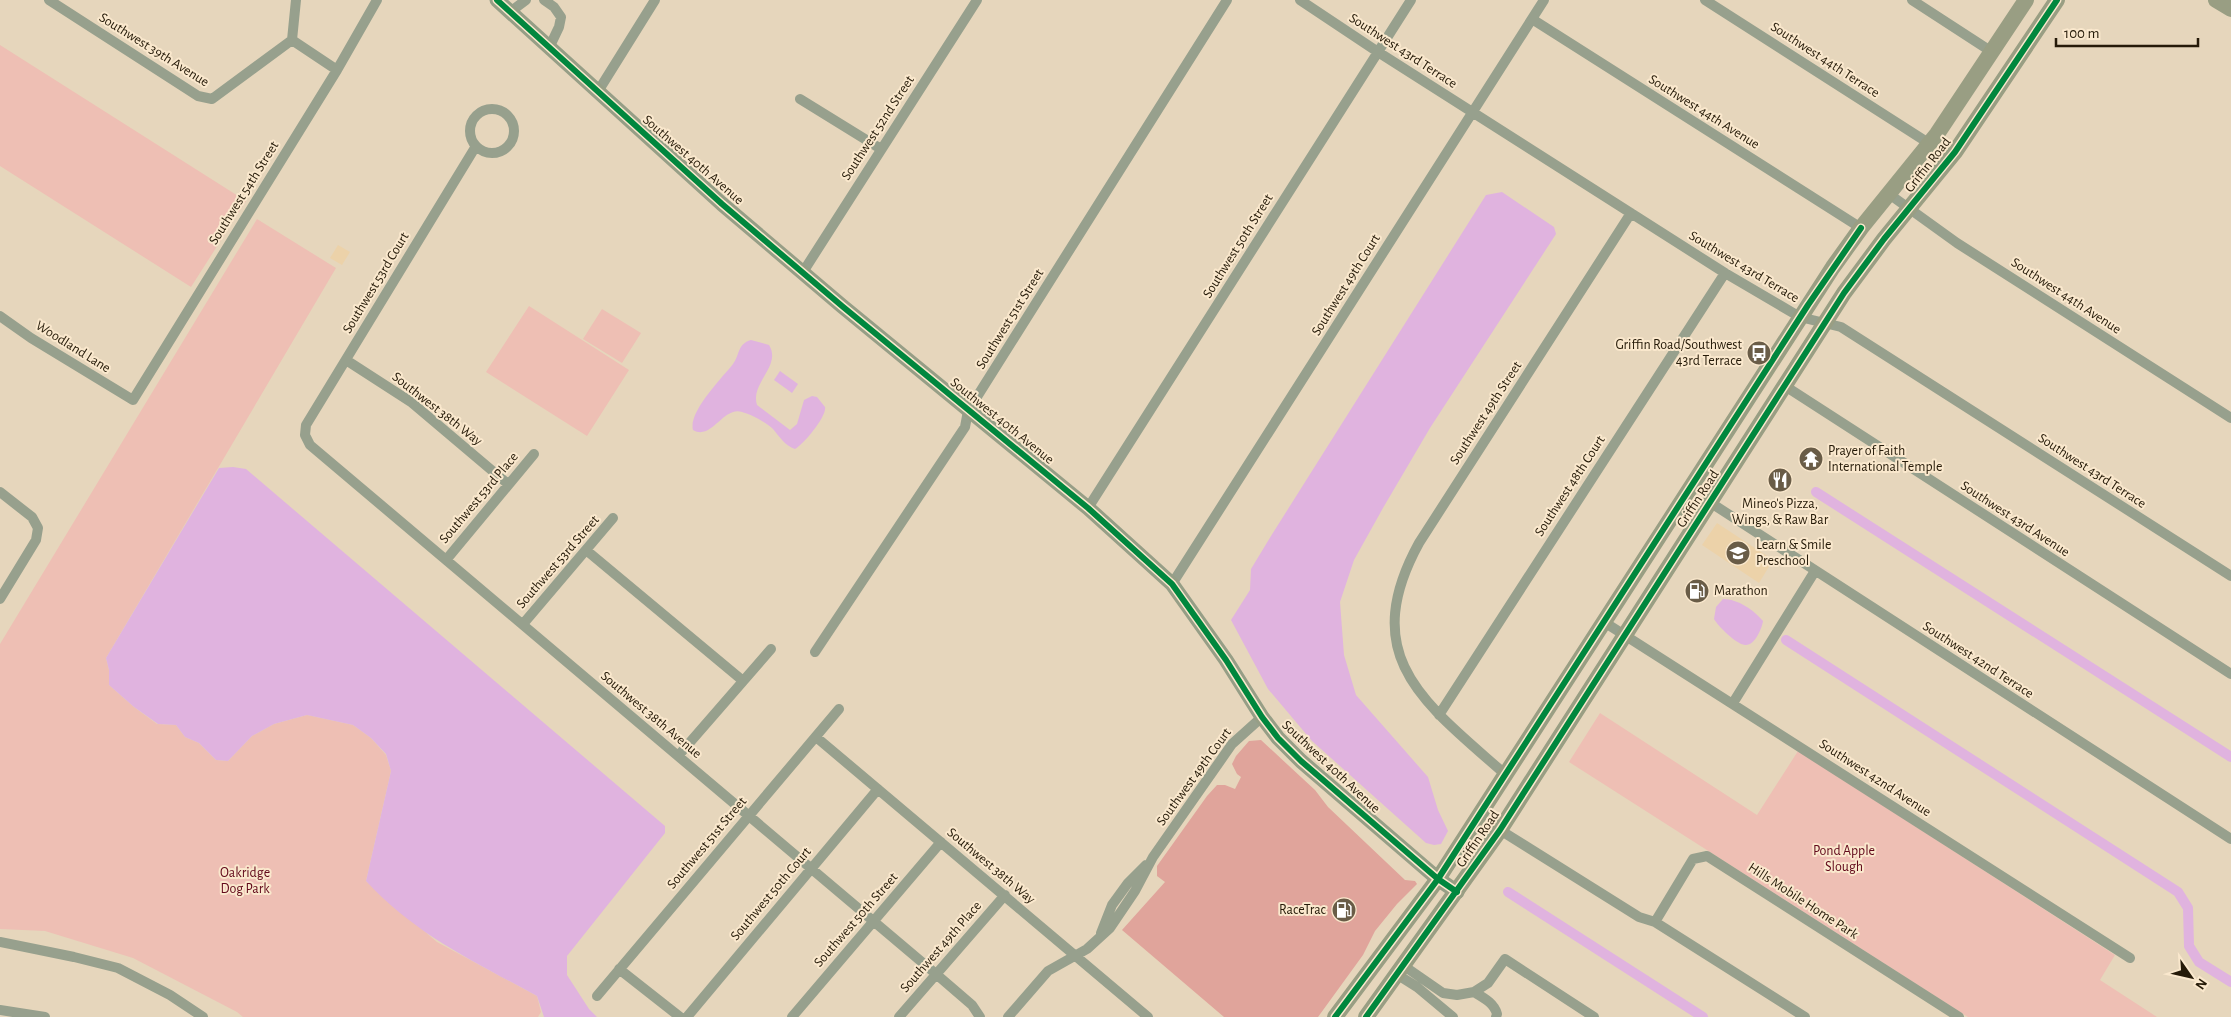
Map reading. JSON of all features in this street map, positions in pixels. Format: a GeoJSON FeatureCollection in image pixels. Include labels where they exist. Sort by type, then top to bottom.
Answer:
{"type":"FeatureCollection","features":[{"type":"Feature","properties":{"kind":"main road","name":"Griffin Road"},"geometry":{"type":"LineString","coordinates":[[1335,1017],[1438,879],[1800,317],[1861,228],[1930,144],[2026,0]]}},
{"type":"Feature","properties":{"kind":"main road","name":"Griffin Road"},"geometry":{"type":"LineString","coordinates":[[1366,1017],[1500,830],[1711,503],[1823,323],[1869,258],[1960,146],[2056,0]]}},
{"type":"Feature","properties":{"kind":"main road"},"geometry":{"type":"LineString","coordinates":[[2216,0],[2231,9]]}},
{"type":"Feature","properties":{"kind":"street","name":"Southwest 39th Avenue"},"geometry":{"type":"LineString","coordinates":[[49,0],[198,96],[212,99],[292,40]]}},
{"type":"Feature","properties":{"kind":"street"},"geometry":{"type":"LineString","coordinates":[[296,0],[292,40],[337,70]]}},
{"type":"Feature","properties":{"kind":"street","name":"Southwest 54th Street"},"geometry":{"type":"LineString","coordinates":[[133,400],[337,70],[377,0]]}},
{"type":"Feature","properties":{"kind":"street","name":"Southwest 40th Avenue"},"geometry":{"type":"LineString","coordinates":[[497,0],[722,204],[968,411],[1088,508],[1172,584],[1278,738],[1301,761],[1438,879],[1457,892]]}},
{"type":"Feature","properties":{"kind":"street"},"geometry":{"type":"LineString","coordinates":[[510,12],[526,0]]}},
{"type":"Feature","properties":{"kind":"street"},"geometry":{"type":"LineString","coordinates":[[544,0],[554,7],[561,17],[560,28],[549,48]]}},
{"type":"Feature","properties":{"kind":"street"},"geometry":{"type":"LineString","coordinates":[[598,93],[654,0]]}},
{"type":"Feature","properties":{"kind":"street","name":"Southwest 52nd Street"},"geometry":{"type":"LineString","coordinates":[[803,272],[977,0]]}},
{"type":"Feature","properties":{"kind":"street","name":"Southwest 51st Street"},"geometry":{"type":"LineString","coordinates":[[815,652],[965,427],[968,411],[1227,0]]}},
{"type":"Feature","properties":{"kind":"street","name":"Southwest 43rd Terrace"},"geometry":{"type":"LineString","coordinates":[[1300,0],[1378,52],[1725,272],[1800,317],[1841,327],[2231,576]]}},
{"type":"Feature","properties":{"kind":"street","name":"Southwest 50th Street"},"geometry":{"type":"LineString","coordinates":[[1088,508],[1412,0]]}},
{"type":"Feature","properties":{"kind":"street","name":"Southwest 49th Court"},"geometry":{"type":"LineString","coordinates":[[1172,584],[1544,0]]}},
{"type":"Feature","properties":{"kind":"street","name":"Southwest 44th Terrace"},"geometry":{"type":"LineString","coordinates":[[1705,0],[1930,144]]}},
{"type":"Feature","properties":{"kind":"street"},"geometry":{"type":"LineString","coordinates":[[1912,0],[1992,52]]}},
{"type":"Feature","properties":{"kind":"street","name":"Southwest 44th Avenue"},"geometry":{"type":"LineString","coordinates":[[1532,19],[1861,228]]}},
{"type":"Feature","properties":{"kind":"street"},"geometry":{"type":"LineString","coordinates":[[800,99],[881,149]]}},
{"type":"Feature","properties":{"kind":"street"},"geometry":{"type":"LineString","coordinates":[[495,110],[509,116],[514,129],[514,136],[507,148],[494,153],[481,150],[476,146],[470,132],[475,118],[480,113],[495,110]]}},
{"type":"Feature","properties":{"kind":"street","name":"Southwest 53rd Court"},"geometry":{"type":"LineString","coordinates":[[305,435],[306,425],[476,146]]}},
{"type":"Feature","properties":{"kind":"street","name":"Southwest 44th Avenue"},"geometry":{"type":"LineString","coordinates":[[1889,194],[1957,243],[2231,418]]}},
{"type":"Feature","properties":{"kind":"street","name":"Southwest 49th Street"},"geometry":{"type":"LineString","coordinates":[[1506,775],[1438,715],[1414,686],[1402,662],[1395,640],[1394,620],[1400,586],[1406,565],[1419,543],[1631,213]]}},
{"type":"Feature","properties":{"kind":"street","name":"Southwest 48th Court"},"geometry":{"type":"LineString","coordinates":[[1438,715],[1725,272]]}},
{"type":"Feature","properties":{"kind":"street","name":"Woodland Lane"},"geometry":{"type":"LineString","coordinates":[[0,316],[31,338],[133,400]]}},
{"type":"Feature","properties":{"kind":"street","name":"Southwest 38th Way"},"geometry":{"type":"LineString","coordinates":[[346,360],[411,402],[508,484]]}},
{"type":"Feature","properties":{"kind":"street","name":"Southwest 43rd Avenue"},"geometry":{"type":"LineString","coordinates":[[1785,386],[2231,674]]}},
{"type":"Feature","properties":{"kind":"street","name":"Southwest 38th Avenue"},"geometry":{"type":"LineString","coordinates":[[305,435],[310,445],[936,974],[972,1006],[980,1017]]}},
{"type":"Feature","properties":{"kind":"street","name":"Southwest 53rd Place"},"geometry":{"type":"LineString","coordinates":[[446,560],[534,454]]}},
{"type":"Feature","properties":{"kind":"street"},"geometry":{"type":"LineString","coordinates":[[0,492],[32,517],[38,528],[36,540],[0,599]]}},
{"type":"Feature","properties":{"kind":"street","name":"Southwest 42nd Terrace"},"geometry":{"type":"LineString","coordinates":[[1711,503],[2231,839]]}},
{"type":"Feature","properties":{"kind":"street","name":"Southwest 53rd Street"},"geometry":{"type":"LineString","coordinates":[[523,624],[613,518]]}},
{"type":"Feature","properties":{"kind":"street"},"geometry":{"type":"LineString","coordinates":[[586,550],[742,680]]}},
{"type":"Feature","properties":{"kind":"street"},"geometry":{"type":"LineString","coordinates":[[1733,702],[1815,571]]}},
{"type":"Feature","properties":{"kind":"street","name":"Southwest 42nd Avenue"},"geometry":{"type":"LineString","coordinates":[[1604,622],[1733,702],[2130,958]]}},
{"type":"Feature","properties":{"kind":"street"},"geometry":{"type":"LineString","coordinates":[[678,756],[742,680],[771,649]]}},
{"type":"Feature","properties":{"kind":"street","name":"Southwest 51st Street"},"geometry":{"type":"LineString","coordinates":[[596,996],[839,709]]}},
{"type":"Feature","properties":{"kind":"street","name":"Southwest 49th Court"},"geometry":{"type":"LineString","coordinates":[[1008,1017],[1048,971],[1090,947],[1110,928],[1136,891],[1153,857],[1232,744],[1262,717]]}},
{"type":"Feature","properties":{"kind":"street","name":"Southwest 38th Way"},"geometry":{"type":"LineString","coordinates":[[816,737],[1148,1017]]}},
{"type":"Feature","properties":{"kind":"street","name":"Southwest 50th Court"},"geometry":{"type":"LineString","coordinates":[[687,1017],[878,789]]}},
{"type":"Feature","properties":{"kind":"street"},"geometry":{"type":"LineString","coordinates":[[1500,830],[1639,918],[1654,922],[1805,1017]]}},
{"type":"Feature","properties":{"kind":"street","name":"Southwest 50th Street"},"geometry":{"type":"LineString","coordinates":[[792,1017],[941,842]]}},
{"type":"Feature","properties":{"kind":"street","name":"Hills Mobile Home Park"},"geometry":{"type":"LineString","coordinates":[[1654,922],[1694,859],[1707,856],[1959,1017]]}},
{"type":"Feature","properties":{"kind":"street","name":"Southwest 49th Place"},"geometry":{"type":"LineString","coordinates":[[899,1017],[1004,895]]}},
{"type":"Feature","properties":{"kind":"street"},"geometry":{"type":"LineString","coordinates":[[0,942],[118,968],[170,995],[203,1017]]}},
{"type":"Feature","properties":{"kind":"street"},"geometry":{"type":"LineString","coordinates":[[1401,970],[1443,994],[1457,995],[1474,992],[1488,983],[1505,959],[1594,1017]]}},
{"type":"Feature","properties":{"kind":"street"},"geometry":{"type":"LineString","coordinates":[[620,969],[680,1017]]}},
{"type":"Feature","properties":{"kind":"street"},"geometry":{"type":"LineString","coordinates":[[1401,970],[1452,1017]]}},
{"type":"Feature","properties":{"kind":"street"},"geometry":{"type":"LineString","coordinates":[[1488,983],[1491,1003],[1488,1017]]}},
{"type":"Feature","properties":{"kind":"street"},"geometry":{"type":"LineString","coordinates":[[1474,992],[1491,1003],[1496,1010],[1496,1017]]}},
{"type":"Feature","properties":{"kind":"street"},"geometry":{"type":"LineString","coordinates":[[0,1010],[45,1017]]}},
{"type":"Feature","properties":{"kind":"shaded area"},"geometry":{"type":"Polygon","coordinates":[[[1502,192],[1554,227],[1556,234],[1430,428],[1383,508],[1354,560],[1340,602],[1344,655],[1356,695],[1428,777],[1438,810],[1448,831],[1441,844],[1434,845],[1426,843],[1312,741],[1268,689],[1231,620],[1250,590],[1251,569],[1486,195],[1502,192]]]}},
{"type":"Feature","properties":{"kind":"shaded area"},"geometry":{"type":"Polygon","coordinates":[[[338,245],[350,252],[342,265],[330,258],[338,245]]]}},
{"type":"Feature","properties":{"kind":"shaded area"},"geometry":{"type":"Polygon","coordinates":[[[751,340],[769,345],[772,353],[772,360],[758,389],[757,405],[790,430],[797,424],[804,400],[812,396],[817,397],[825,407],[822,417],[814,429],[804,442],[795,449],[785,443],[766,424],[742,412],[729,414],[706,431],[693,430],[693,423],[701,405],[733,364],[743,344],[751,340]]]}},
{"type":"Feature","properties":{"kind":"shaded area"},"geometry":{"type":"Polygon","coordinates":[[[780,371],[798,384],[792,393],[774,380],[780,371]]]}},
{"type":"Feature","properties":{"kind":"shaded area"},"geometry":{"type":"Polygon","coordinates":[[[233,467],[246,469],[665,826],[665,833],[567,956],[567,975],[589,1009],[597,1017],[544,1017],[537,996],[446,946],[425,932],[385,900],[366,881],[391,771],[386,754],[371,738],[353,725],[307,715],[274,724],[252,736],[228,761],[216,760],[199,743],[185,737],[176,725],[158,724],[134,707],[109,685],[109,670],[106,658],[219,468],[233,467]]]}},
{"type":"Feature","properties":{"kind":"shaded area","name":"Learn & Smile Preschool"},"geometry":{"type":"Polygon","coordinates":[[[1717,523],[1773,560],[1759,583],[1702,545],[1717,523]]]}},
{"type":"Feature","properties":{"kind":"shaded area"},"geometry":{"type":"Polygon","coordinates":[[[1723,599],[1729,599],[1745,606],[1763,621],[1760,632],[1749,645],[1737,642],[1714,619],[1716,607],[1723,599]]]}},
{"type":"Feature","properties":{"kind":"shaded area"},"geometry":{"type":"Polygon","coordinates":[[[1261,740],[1315,790],[1328,807],[1405,880],[1415,881],[1417,884],[1397,904],[1375,931],[1363,955],[1318,1017],[1224,1017],[1122,930],[1165,882],[1157,876],[1157,866],[1207,796],[1217,785],[1225,785],[1235,789],[1241,777],[1237,774],[1232,764],[1236,756],[1249,741],[1261,740]]]}},
{"type":"Feature","properties":{"kind":"green space"},"geometry":{"type":"Polygon","coordinates":[[[0,45],[246,201],[191,287],[0,166],[0,45]]]}},
{"type":"Feature","properties":{"kind":"green space","name":"Oakridge Dog Park"},"geometry":{"type":"Polygon","coordinates":[[[257,219],[336,268],[106,658],[109,670],[109,685],[157,724],[176,725],[185,737],[199,743],[216,760],[228,761],[252,736],[274,724],[307,715],[353,725],[371,738],[386,755],[391,771],[366,881],[437,942],[537,996],[541,1012],[538,1017],[243,1017],[237,1012],[133,958],[45,931],[0,929],[0,644],[257,219]]]}},
{"type":"Feature","properties":{"kind":"green space"},"geometry":{"type":"Polygon","coordinates":[[[529,306],[629,370],[587,436],[486,372],[529,306]]]}},
{"type":"Feature","properties":{"kind":"green space"},"geometry":{"type":"Polygon","coordinates":[[[602,309],[641,333],[622,363],[583,339],[602,309]]]}},
{"type":"Feature","properties":{"kind":"green space","name":"Pond Apple Slough"},"geometry":{"type":"Polygon","coordinates":[[[1600,713],[1757,815],[1798,751],[2115,955],[2100,980],[2157,1017],[1968,1017],[1569,762],[1600,713]]]}},
{"type":"Feature","properties":{"kind":"waterway"},"geometry":{"type":"LineString","coordinates":[[1816,492],[2231,757]]}},
{"type":"Feature","properties":{"kind":"waterway"},"geometry":{"type":"LineString","coordinates":[[1786,640],[2178,892],[2188,908],[2189,946],[2199,962],[2231,982]]}},
{"type":"Feature","properties":{"kind":"waterway"},"geometry":{"type":"LineString","coordinates":[[1508,892],[1703,1017]]}},
{"type":"Feature","properties":{"kind":"cycle path"},"geometry":{"type":"LineString","coordinates":[[497,0],[722,204],[842,306],[1088,508],[1172,584],[1278,738],[1301,761],[1438,879],[1457,892]]}},
{"type":"Feature","properties":{"kind":"cycle path"},"geometry":{"type":"LineString","coordinates":[[1366,1017],[1500,830],[1844,293],[1884,239],[1955,152],[2057,0]]}},
{"type":"Feature","properties":{"kind":"cycle path"},"geometry":{"type":"LineString","coordinates":[[1335,1017],[1438,879],[1808,305],[1861,228]]}},
{"type":"Feature","properties":{"kind":"place","name":"Griffin Road/Southwest 43rd Terrace"},"geometry":{"type":"Point","coordinates":[1759,353]}},
{"type":"Feature","properties":{"kind":"place","name":"Prayer of Faith International Temple"},"geometry":{"type":"Point","coordinates":[1811,459]}},
{"type":"Feature","properties":{"kind":"place","name":"Mineo's Pizza, Wings, & Raw Bar"},"geometry":{"type":"Point","coordinates":[1780,480]}},
{"type":"Feature","properties":{"kind":"place","name":"Learn & Smile Preschool"},"geometry":{"type":"Point","coordinates":[1738,553]}},
{"type":"Feature","properties":{"kind":"place","name":"Marathon"},"geometry":{"type":"Point","coordinates":[1697,591]}},
{"type":"Feature","properties":{"kind":"place","name":"RaceTrac"},"geometry":{"type":"Point","coordinates":[1344,910]}}]}
